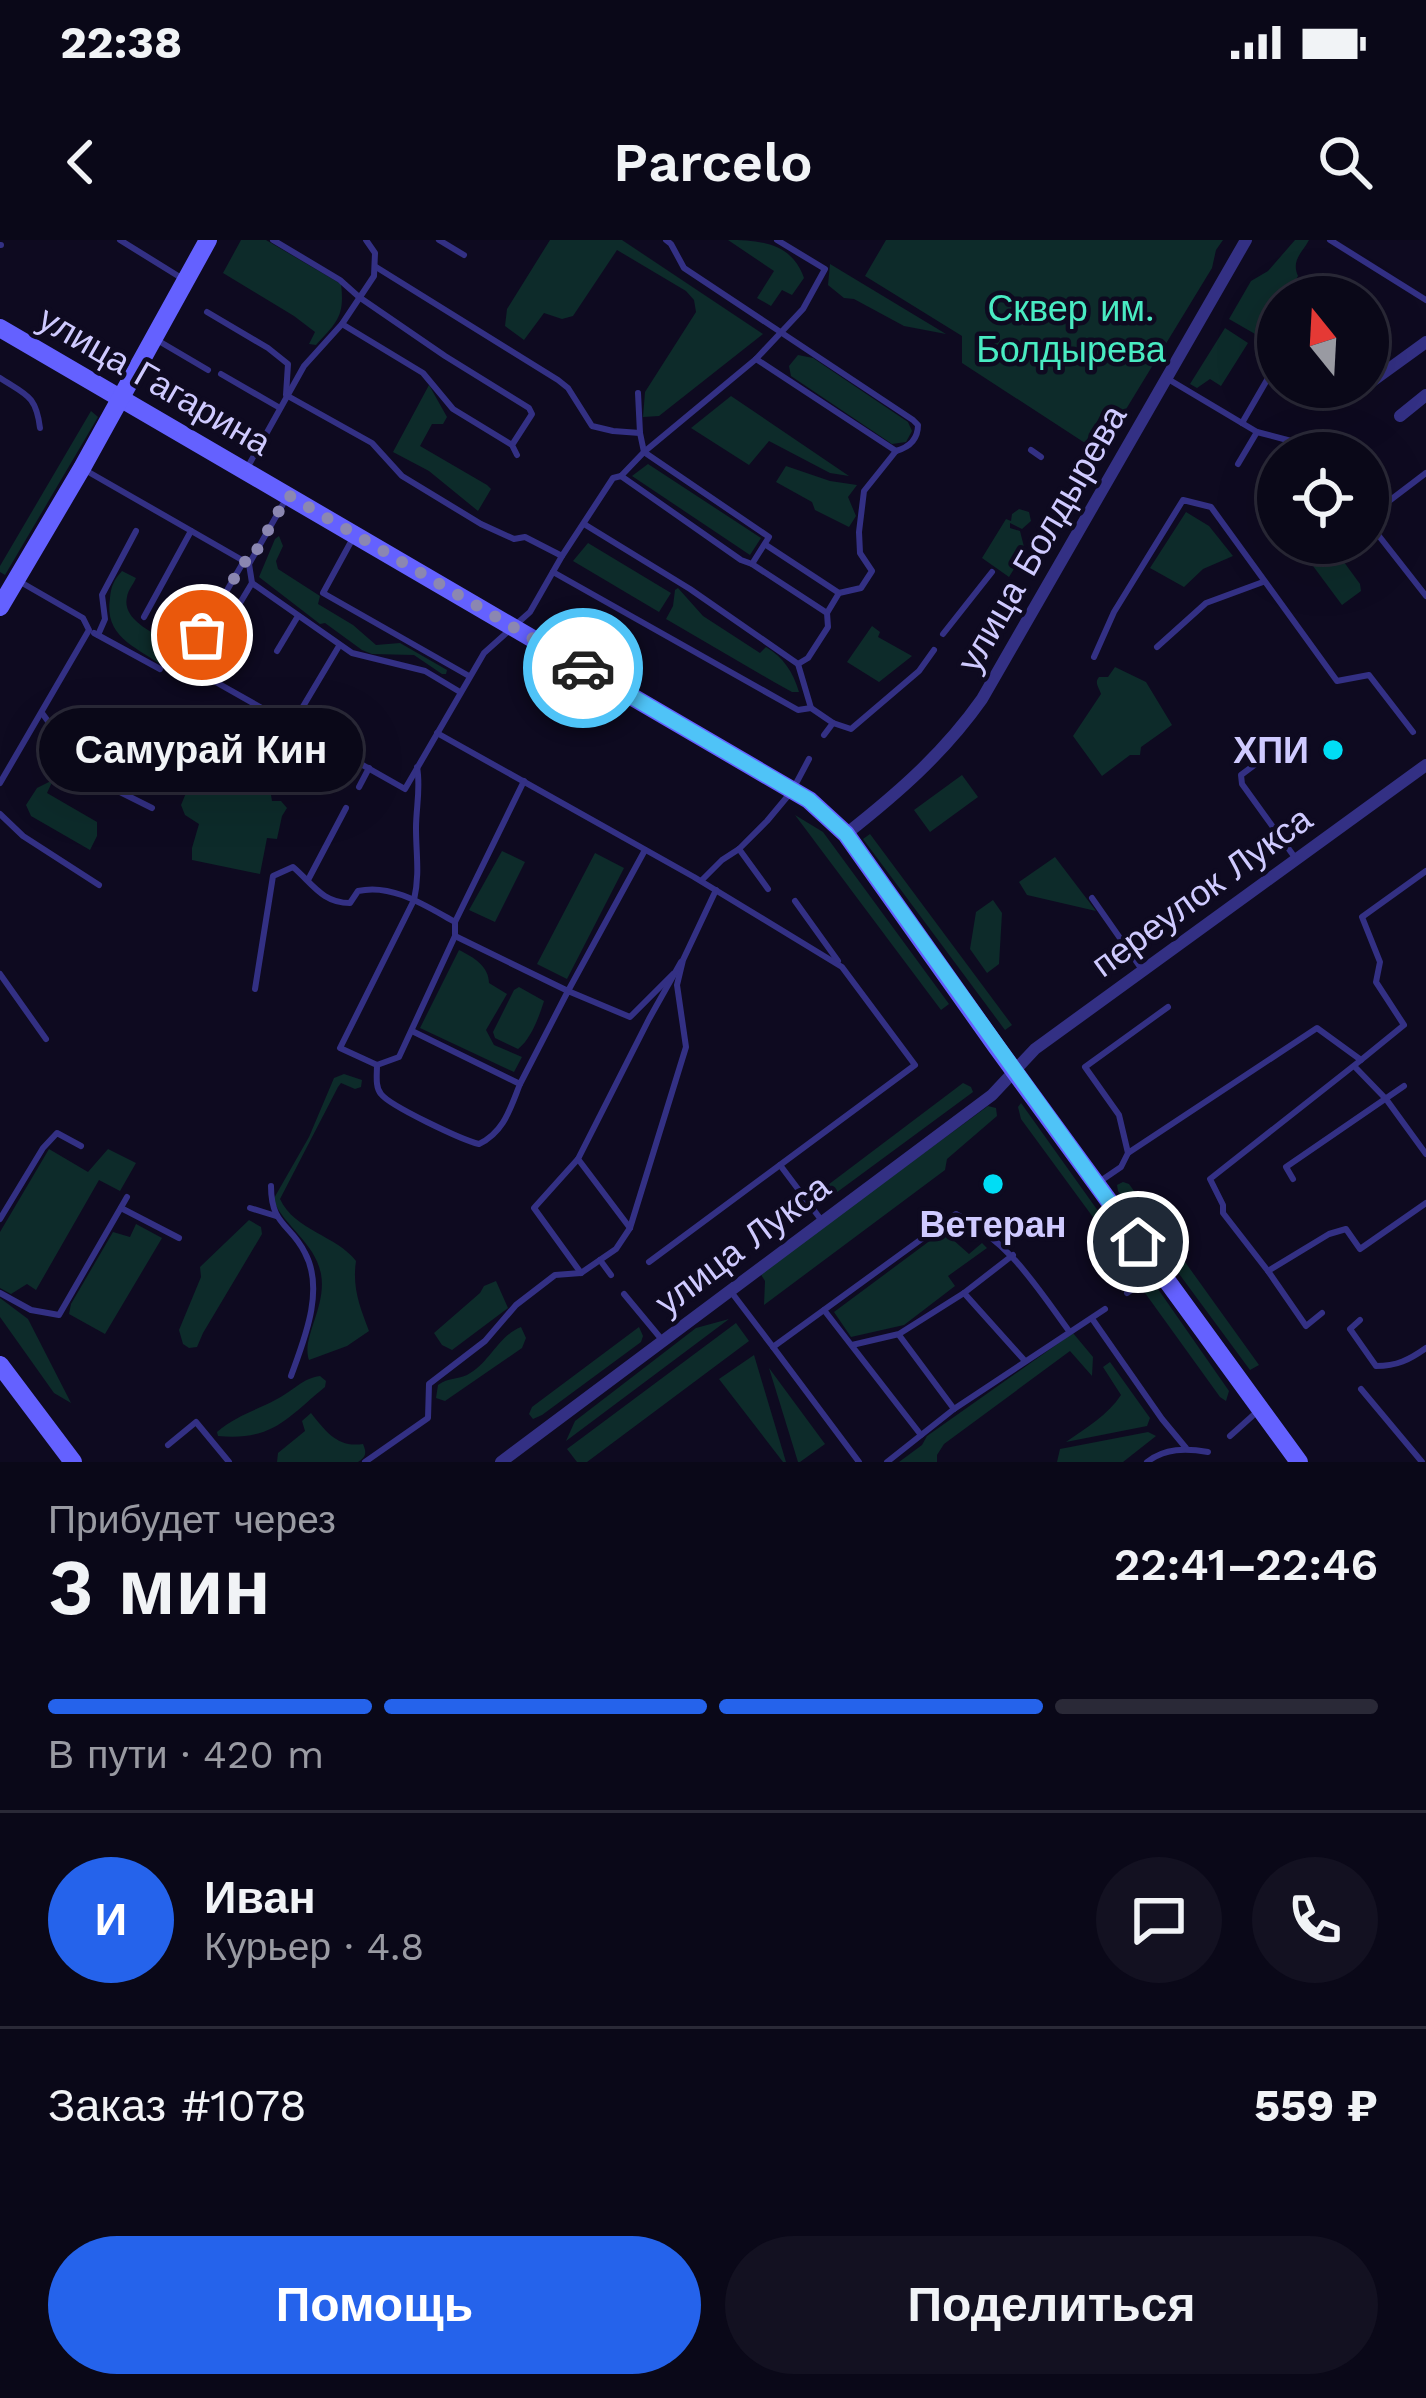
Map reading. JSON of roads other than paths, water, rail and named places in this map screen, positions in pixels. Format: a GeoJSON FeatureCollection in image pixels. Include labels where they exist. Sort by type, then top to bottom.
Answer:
{"type":"FeatureCollection","features":[{"type":"Feature","properties":{"kind":"main road"},"geometry":{"type":"LineString","coordinates":[[6,592],[82,468],[208,240]]}},
{"type":"Feature","properties":{"kind":"main road","name":"улица Гагарина"},"geometry":{"type":"LineString","coordinates":[[0,328],[809,800],[846,834],[1299,1462]]}},
{"type":"Feature","properties":{"kind":"main road"},"geometry":{"type":"LineString","coordinates":[[0,1365],[73,1462]]}},
{"type":"Feature","properties":{"kind":"street","name":"улица Болдырева"},"geometry":{"type":"LineString","coordinates":[[846,834],[890,801],[939,754],[975,709],[1246,240]]}},
{"type":"Feature","properties":{"kind":"street"},"geometry":{"type":"LineString","coordinates":[[1389,369],[1426,342]]}},
{"type":"Feature","properties":{"kind":"street"},"geometry":{"type":"LineString","coordinates":[[1400,416],[1426,395]]}},
{"type":"Feature","properties":{"kind":"street","name":"переулок Лукса"},"geometry":{"type":"LineString","coordinates":[[1014,1071],[1035,1049],[1426,764]]}},
{"type":"Feature","properties":{"kind":"street","name":"улица Лукса"},"geometry":{"type":"LineString","coordinates":[[501,1462],[992,1095],[1014,1071]]}},
{"type":"Feature","properties":{"kind":"lane"},"geometry":{"type":"LineString","coordinates":[[120,240],[185,280]]}},
{"type":"Feature","properties":{"kind":"lane"},"geometry":{"type":"LineString","coordinates":[[273,240],[529,408],[532,415],[512,445]]}},
{"type":"Feature","properties":{"kind":"lane"},"geometry":{"type":"LineString","coordinates":[[245,471],[304,367],[342,324],[374,276],[375,254],[366,240]]}},
{"type":"Feature","properties":{"kind":"lane"},"geometry":{"type":"LineString","coordinates":[[439,240],[464,255]]}},
{"type":"Feature","properties":{"kind":"lane"},"geometry":{"type":"LineString","coordinates":[[666,240],[684,268],[918,425],[914,441],[896,451],[864,491],[860,553],[872,571],[861,588],[839,593],[766,545]]}},
{"type":"Feature","properties":{"kind":"lane"},"geometry":{"type":"LineString","coordinates":[[197,671],[405,789],[484,653],[530,612],[606,487],[756,359],[803,309],[825,269],[777,240]]}},
{"type":"Feature","properties":{"kind":"lane"},"geometry":{"type":"LineString","coordinates":[[1330,240],[1426,300]]}},
{"type":"Feature","properties":{"kind":"lane"},"geometry":{"type":"LineString","coordinates":[[376,267],[558,380],[592,426],[640,433]]}},
{"type":"Feature","properties":{"kind":"lane"},"geometry":{"type":"LineString","coordinates":[[207,311],[288,364],[286,395]]}},
{"type":"Feature","properties":{"kind":"lane"},"geometry":{"type":"LineString","coordinates":[[342,324],[430,378],[452,409],[512,445],[517,455]]}},
{"type":"Feature","properties":{"kind":"lane"},"geometry":{"type":"LineString","coordinates":[[154,338],[208,370]]}},
{"type":"Feature","properties":{"kind":"lane"},"geometry":{"type":"LineString","coordinates":[[756,359],[896,451]]}},
{"type":"Feature","properties":{"kind":"lane"},"geometry":{"type":"LineString","coordinates":[[221,374],[280,408]]}},
{"type":"Feature","properties":{"kind":"lane"},"geometry":{"type":"LineString","coordinates":[[0,378],[31,397],[40,428]]}},
{"type":"Feature","properties":{"kind":"lane"},"geometry":{"type":"LineString","coordinates":[[1168,380],[1257,432],[1238,464]]}},
{"type":"Feature","properties":{"kind":"lane"},"geometry":{"type":"LineString","coordinates":[[638,393],[644,452],[769,537],[752,564]]}},
{"type":"Feature","properties":{"kind":"lane"},"geometry":{"type":"LineString","coordinates":[[286,395],[372,443],[402,476],[481,524],[514,539],[526,537],[562,556]]}},
{"type":"Feature","properties":{"kind":"lane"},"geometry":{"type":"LineString","coordinates":[[1242,423],[1257,397]]}},
{"type":"Feature","properties":{"kind":"lane"},"geometry":{"type":"LineString","coordinates":[[1031,450],[1041,457]]}},
{"type":"Feature","properties":{"kind":"lane"},"geometry":{"type":"LineString","coordinates":[[82,468],[246,562],[251,583],[339,646],[425,671],[460,692]]}},
{"type":"Feature","properties":{"kind":"lane"},"geometry":{"type":"LineString","coordinates":[[1389,502],[1426,473]]}},
{"type":"Feature","properties":{"kind":"lane"},"geometry":{"type":"LineString","coordinates":[[620,476],[827,613]]}},
{"type":"Feature","properties":{"kind":"lane"},"geometry":{"type":"LineString","coordinates":[[202,635],[288,495]]}},
{"type":"Feature","properties":{"kind":"lane"},"geometry":{"type":"LineString","coordinates":[[1094,657],[1114,612],[1183,500],[1214,505],[1263,582],[1337,681],[1369,675],[1413,732]]}},
{"type":"Feature","properties":{"kind":"lane"},"geometry":{"type":"LineString","coordinates":[[584,524],[690,589],[798,664],[811,708],[833,723],[851,729],[919,670],[934,650]]}},
{"type":"Feature","properties":{"kind":"lane"},"geometry":{"type":"LineString","coordinates":[[98,635],[105,619],[102,595],[136,531]]}},
{"type":"Feature","properties":{"kind":"lane"},"geometry":{"type":"LineString","coordinates":[[144,617],[191,531]]}},
{"type":"Feature","properties":{"kind":"lane"},"geometry":{"type":"LineString","coordinates":[[355,535],[323,593],[469,676]]}},
{"type":"Feature","properties":{"kind":"lane"},"geometry":{"type":"LineString","coordinates":[[1389,547],[1426,596]]}},
{"type":"Feature","properties":{"kind":"lane"},"geometry":{"type":"LineString","coordinates":[[553,572],[798,710],[811,708]]}},
{"type":"Feature","properties":{"kind":"lane"},"geometry":{"type":"LineString","coordinates":[[944,634],[992,572]]}},
{"type":"Feature","properties":{"kind":"lane"},"geometry":{"type":"LineString","coordinates":[[1157,647],[1206,603],[1263,582]]}},
{"type":"Feature","properties":{"kind":"lane"},"geometry":{"type":"LineString","coordinates":[[213,647],[251,583]]}},
{"type":"Feature","properties":{"kind":"lane"},"geometry":{"type":"LineString","coordinates":[[6,592],[83,618],[88,630],[160,668]]}},
{"type":"Feature","properties":{"kind":"lane"},"geometry":{"type":"LineString","coordinates":[[798,664],[808,658],[828,627],[827,613],[839,593]]}},
{"type":"Feature","properties":{"kind":"lane"},"geometry":{"type":"LineString","coordinates":[[277,651],[298,616]]}},
{"type":"Feature","properties":{"kind":"lane"},"geometry":{"type":"LineString","coordinates":[[0,783],[88,630]]}},
{"type":"Feature","properties":{"kind":"lane"},"geometry":{"type":"LineString","coordinates":[[292,725],[339,646]]}},
{"type":"Feature","properties":{"kind":"lane"},"geometry":{"type":"LineString","coordinates":[[42,713],[68,766],[152,808]]}},
{"type":"Feature","properties":{"kind":"lane"},"geometry":{"type":"LineString","coordinates":[[824,735],[833,723]]}},
{"type":"Feature","properties":{"kind":"lane"},"geometry":{"type":"LineString","coordinates":[[437,733],[701,881],[842,967]]}},
{"type":"Feature","properties":{"kind":"lane"},"geometry":{"type":"LineString","coordinates":[[701,881],[739,849],[792,791],[809,759]]}},
{"type":"Feature","properties":{"kind":"lane"},"geometry":{"type":"LineString","coordinates":[[1261,760],[1241,775],[1242,784],[1297,859]]}},
{"type":"Feature","properties":{"kind":"lane"},"geometry":{"type":"LineString","coordinates":[[417,767],[419,874],[414,900],[340,1048],[377,1065],[399,1057],[455,936],[455,922],[524,782]]}},
{"type":"Feature","properties":{"kind":"lane"},"geometry":{"type":"LineString","coordinates":[[359,787],[369,768]]}},
{"type":"Feature","properties":{"kind":"lane"},"geometry":{"type":"LineString","coordinates":[[308,880],[346,808]]}},
{"type":"Feature","properties":{"kind":"lane"},"geometry":{"type":"LineString","coordinates":[[0,814],[23,836],[99,885]]}},
{"type":"Feature","properties":{"kind":"lane"},"geometry":{"type":"LineString","coordinates":[[739,849],[768,890]]}},
{"type":"Feature","properties":{"kind":"lane"},"geometry":{"type":"LineString","coordinates":[[377,1065],[381,1096],[470,1142],[490,1138],[504,1123],[520,1084],[645,850]]}},
{"type":"Feature","properties":{"kind":"lane"},"geometry":{"type":"LineString","coordinates":[[255,988],[273,876],[293,867],[314,890],[341,904],[350,903],[358,891],[374,887],[414,900],[455,922]]}},
{"type":"Feature","properties":{"kind":"lane"},"geometry":{"type":"LineString","coordinates":[[1322,1313],[1306,1326],[1223,1213],[1210,1179],[1404,1025],[1376,982],[1380,962],[1362,917],[1426,872]]}},
{"type":"Feature","properties":{"kind":"lane"},"geometry":{"type":"LineString","coordinates":[[581,1273],[534,1208],[578,1160],[716,890]]}},
{"type":"Feature","properties":{"kind":"lane"},"geometry":{"type":"LineString","coordinates":[[1092,898],[1142,971]]}},
{"type":"Feature","properties":{"kind":"lane"},"geometry":{"type":"LineString","coordinates":[[649,1262],[915,1065],[794,901]]}},
{"type":"Feature","properties":{"kind":"lane"},"geometry":{"type":"LineString","coordinates":[[455,936],[568,992],[631,1017],[673,974]]}},
{"type":"Feature","properties":{"kind":"lane"},"geometry":{"type":"LineString","coordinates":[[365,1462],[428,1418],[430,1384],[485,1341],[516,1305],[555,1274],[581,1273],[616,1249],[630,1228],[686,1047],[677,985],[683,960]]}},
{"type":"Feature","properties":{"kind":"lane"},"geometry":{"type":"LineString","coordinates":[[0,974],[46,1039]]}},
{"type":"Feature","properties":{"kind":"lane"},"geometry":{"type":"LineString","coordinates":[[1128,1153],[1119,1115],[1085,1067],[1168,1006]]}},
{"type":"Feature","properties":{"kind":"lane"},"geometry":{"type":"LineString","coordinates":[[1096,1184],[1120,1167],[1128,1153],[1317,1028],[1358,1063],[1426,1154]]}},
{"type":"Feature","properties":{"kind":"lane"},"geometry":{"type":"LineString","coordinates":[[412,1031],[520,1084]]}},
{"type":"Feature","properties":{"kind":"lane"},"geometry":{"type":"LineString","coordinates":[[1293,1179],[1286,1167],[1404,1086]]}},
{"type":"Feature","properties":{"kind":"lane"},"geometry":{"type":"LineString","coordinates":[[0,1219],[57,1133],[81,1146]]}},
{"type":"Feature","properties":{"kind":"lane"},"geometry":{"type":"LineString","coordinates":[[578,1160],[630,1228]]}},
{"type":"Feature","properties":{"kind":"lane"},"geometry":{"type":"LineString","coordinates":[[780,1165],[822,1222]]}},
{"type":"Feature","properties":{"kind":"lane"},"geometry":{"type":"LineString","coordinates":[[271,1186],[276,1216],[304,1250],[313,1276],[308,1322],[291,1376]]}},
{"type":"Feature","properties":{"kind":"lane"},"geometry":{"type":"LineString","coordinates":[[0,1293],[31,1310],[59,1315],[127,1198]]}},
{"type":"Feature","properties":{"kind":"lane"},"geometry":{"type":"LineString","coordinates":[[1268,1271],[1346,1228],[1360,1249],[1426,1203]]}},
{"type":"Feature","properties":{"kind":"lane"},"geometry":{"type":"LineString","coordinates":[[121,1208],[179,1238]]}},
{"type":"Feature","properties":{"kind":"lane"},"geometry":{"type":"LineString","coordinates":[[250,1208],[276,1216]]}},
{"type":"Feature","properties":{"kind":"lane"},"geometry":{"type":"LineString","coordinates":[[773,1347],[956,1214],[979,1226],[1013,1255],[1069,1330]]}},
{"type":"Feature","properties":{"kind":"lane"},"geometry":{"type":"LineString","coordinates":[[852,1346],[899,1334],[1013,1255]]}},
{"type":"Feature","properties":{"kind":"lane"},"geometry":{"type":"LineString","coordinates":[[600,1260],[611,1275]]}},
{"type":"Feature","properties":{"kind":"lane"},"geometry":{"type":"LineString","coordinates":[[1127,1293],[1159,1270]]}},
{"type":"Feature","properties":{"kind":"lane"},"geometry":{"type":"LineString","coordinates":[[730,1290],[859,1462]]}},
{"type":"Feature","properties":{"kind":"lane"},"geometry":{"type":"LineString","coordinates":[[964,1293],[1025,1361]]}},
{"type":"Feature","properties":{"kind":"lane"},"geometry":{"type":"LineString","coordinates":[[624,1294],[663,1341]]}},
{"type":"Feature","properties":{"kind":"lane"},"geometry":{"type":"LineString","coordinates":[[887,1462],[954,1409],[1105,1309]]}},
{"type":"Feature","properties":{"kind":"lane"},"geometry":{"type":"LineString","coordinates":[[824,1310],[921,1435]]}},
{"type":"Feature","properties":{"kind":"lane"},"geometry":{"type":"LineString","coordinates":[[1092,1318],[1186,1448]]}},
{"type":"Feature","properties":{"kind":"lane"},"geometry":{"type":"LineString","coordinates":[[1360,1320],[1350,1330],[1376,1366],[1410,1360],[1426,1348]]}},
{"type":"Feature","properties":{"kind":"lane"},"geometry":{"type":"LineString","coordinates":[[899,1334],[954,1409]]}},
{"type":"Feature","properties":{"kind":"lane"},"geometry":{"type":"LineString","coordinates":[[1361,1389],[1422,1462]]}},
{"type":"Feature","properties":{"kind":"lane"},"geometry":{"type":"LineString","coordinates":[[1230,1436],[1259,1410]]}},
{"type":"Feature","properties":{"kind":"lane"},"geometry":{"type":"LineString","coordinates":[[168,1445],[196,1422],[229,1462]]}},
{"type":"Feature","properties":{"kind":"lane"},"geometry":{"type":"LineString","coordinates":[[1147,1462],[1186,1448],[1208,1452]]}},
{"type":"Feature","properties":{"kind":"lane"},"geometry":{"type":"LineString","coordinates":[[1174,1462],[1176,1450]]}},
{"type":"Feature","properties":{"kind":"place","name":"Самурай Кин"},"geometry":{"type":"Point","coordinates":[202,635]}},
{"type":"Feature","properties":{"kind":"place","name":"ХПИ"},"geometry":{"type":"Point","coordinates":[1333,750]}},
{"type":"Feature","properties":{"kind":"place","name":"Ветеран"},"geometry":{"type":"Point","coordinates":[993,1184]}},
{"type":"Feature","properties":{"kind":"park label","name":"Сквер им. Болдырева"},"geometry":{"type":"Point","coordinates":[1071,328]}}]}
